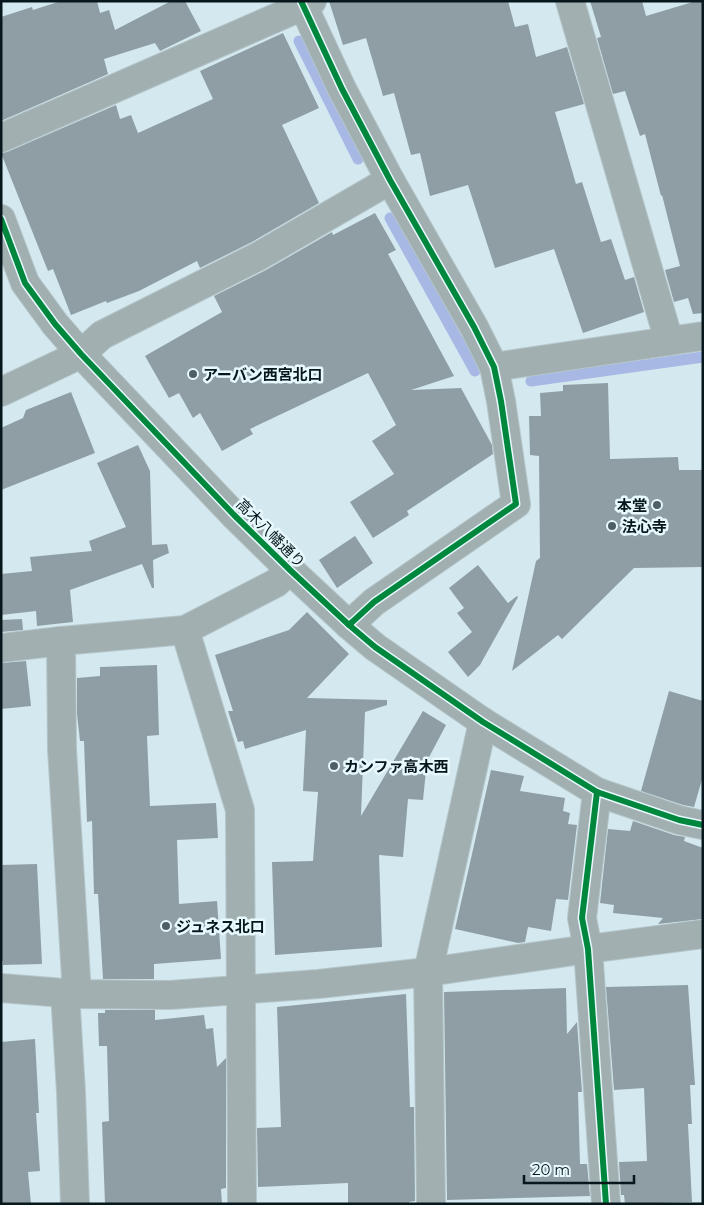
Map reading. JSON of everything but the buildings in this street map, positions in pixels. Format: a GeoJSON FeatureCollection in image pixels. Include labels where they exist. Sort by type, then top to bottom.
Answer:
{"type":"FeatureCollection","features":[{"type":"Feature","properties":{"kind":"street"},"geometry":{"type":"LineString","coordinates":[[570,1],[669,341]]}},
{"type":"Feature","properties":{"kind":"street"},"geometry":{"type":"LineString","coordinates":[[1,138],[305,3],[342,89],[390,180],[474,327],[494,367],[501,401],[516,504],[374,602],[349,625]]}},
{"type":"Feature","properties":{"kind":"street"},"geometry":{"type":"LineString","coordinates":[[1,392],[81,354],[102,335],[259,256],[390,180]]}},
{"type":"Feature","properties":{"kind":"street","name":"高木八幡通り"},"geometry":{"type":"LineString","coordinates":[[1,219],[25,284],[55,324],[81,354],[234,515],[349,625],[375,647],[483,722],[597,792],[679,820],[703,825]]}},
{"type":"Feature","properties":{"kind":"street"},"geometry":{"type":"LineString","coordinates":[[494,367],[703,336]]}},
{"type":"Feature","properties":{"kind":"street"},"geometry":{"type":"LineString","coordinates":[[1,648],[185,630],[276,583],[290,570]]}},
{"type":"Feature","properties":{"kind":"street"},"geometry":{"type":"LineString","coordinates":[[185,630],[240,810],[242,1204]]}},
{"type":"Feature","properties":{"kind":"street"},"geometry":{"type":"LineString","coordinates":[[61,641],[62,749],[71,993],[71,1092],[75,1204]]}},
{"type":"Feature","properties":{"kind":"street"},"geometry":{"type":"LineString","coordinates":[[431,1204],[428,972],[483,722]]}},
{"type":"Feature","properties":{"kind":"street"},"geometry":{"type":"LineString","coordinates":[[597,792],[582,918],[588,948],[606,1204]]}},
{"type":"Feature","properties":{"kind":"street"},"geometry":{"type":"LineString","coordinates":[[1,988],[71,993],[170,995],[241,990],[428,972],[588,948],[703,934]]}},
{"type":"Feature","properties":{"kind":"waterway"},"geometry":{"type":"LineString","coordinates":[[299,41],[358,159]]}},
{"type":"Feature","properties":{"kind":"waterway"},"geometry":{"type":"LineString","coordinates":[[390,218],[475,371]]}},
{"type":"Feature","properties":{"kind":"waterway"},"geometry":{"type":"LineString","coordinates":[[531,381],[703,357]]}},
{"type":"Feature","properties":{"kind":"cycle path"},"geometry":{"type":"LineString","coordinates":[[301,1],[342,89],[390,180],[474,327],[494,367],[501,401],[516,504],[374,602],[349,625]]}},
{"type":"Feature","properties":{"kind":"cycle path"},"geometry":{"type":"LineString","coordinates":[[1,219],[25,283],[55,324],[81,354],[234,515],[349,625],[375,647],[483,722],[597,792],[679,820],[703,825]]}},
{"type":"Feature","properties":{"kind":"cycle path"},"geometry":{"type":"LineString","coordinates":[[597,792],[582,918],[588,949],[606,1204]]}},
{"type":"Feature","properties":{"kind":"place","name":"アーバン西宮北口"},"geometry":{"type":"Point","coordinates":[193,374]}},
{"type":"Feature","properties":{"kind":"place","name":"本堂"},"geometry":{"type":"Point","coordinates":[657,505]}},
{"type":"Feature","properties":{"kind":"place","name":"法心寺"},"geometry":{"type":"Point","coordinates":[612,526]}},
{"type":"Feature","properties":{"kind":"place","name":"カンファ高木西"},"geometry":{"type":"Point","coordinates":[334,766]}},
{"type":"Feature","properties":{"kind":"place","name":"ジュネス北口"},"geometry":{"type":"Point","coordinates":[166,926]}}]}
